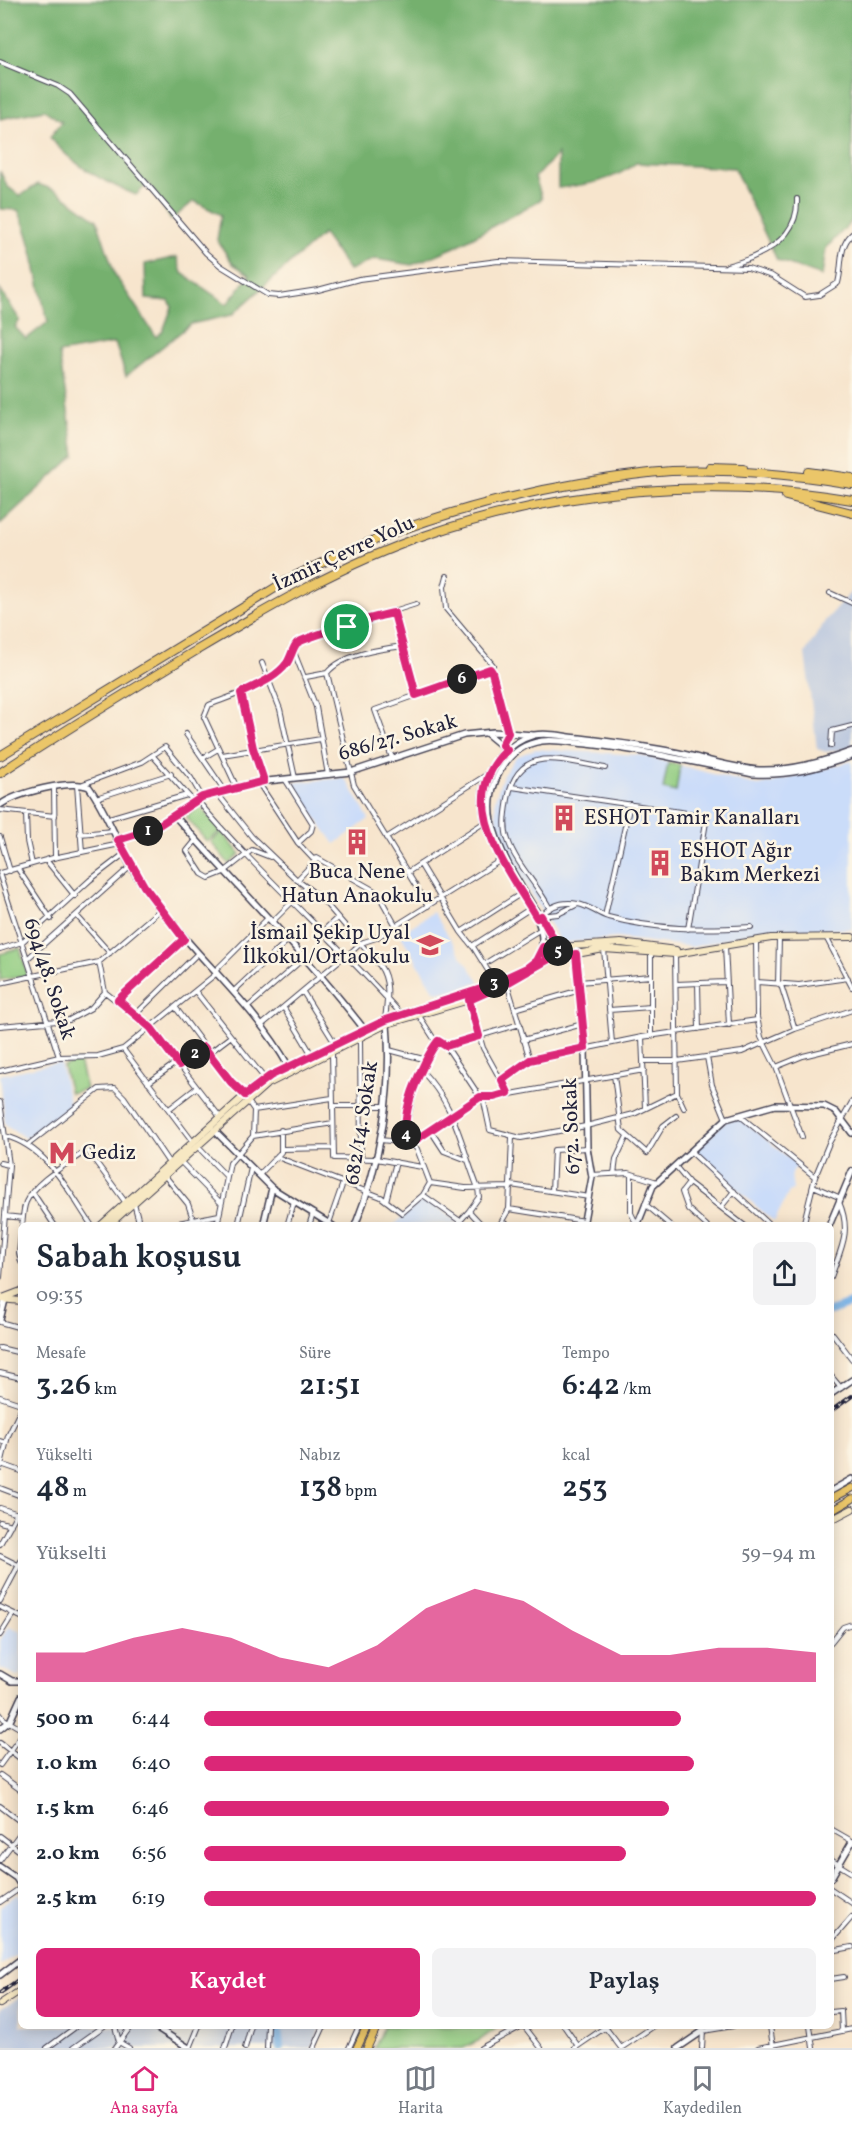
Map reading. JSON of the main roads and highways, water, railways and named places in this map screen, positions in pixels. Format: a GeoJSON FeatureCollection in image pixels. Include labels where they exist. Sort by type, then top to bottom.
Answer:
{"type":"FeatureCollection","features":[{"type":"Feature","properties":{"kind":"highway"},"geometry":{"type":"LineString","coordinates":[[670,471],[724,466],[852,478]]}},
{"type":"Feature","properties":{"kind":"highway","name":"İzmir Çevre Yolu"},"geometry":{"type":"LineString","coordinates":[[0,756],[252,600],[334,556],[422,521],[514,494],[670,471],[745,472],[852,484]]}},
{"type":"Feature","properties":{"kind":"highway","name":"İzmir Çevre Yolu"},"geometry":{"type":"LineString","coordinates":[[0,773],[84,718],[308,586],[375,555],[428,535],[513,511],[603,495],[654,490],[761,491],[852,500]]}},
{"type":"Feature","properties":{"kind":"highway"},"geometry":{"type":"LineString","coordinates":[[761,491],[852,513]]}},
{"type":"Feature","properties":{"kind":"highway"},"geometry":{"type":"LineString","coordinates":[[834,1497],[852,1488]]}},
{"type":"Feature","properties":{"kind":"highway"},"geometry":{"type":"LineString","coordinates":[[834,1514],[852,1499]]}},
{"type":"Feature","properties":{"kind":"highway"},"geometry":{"type":"LineString","coordinates":[[357,2048],[366,2029]]}},
{"type":"Feature","properties":{"kind":"highway"},"geometry":{"type":"LineString","coordinates":[[367,2048],[376,2029]]}},
{"type":"Feature","properties":{"kind":"main road"},"geometry":{"type":"LineString","coordinates":[[105,1222],[169,1164],[214,1130],[265,1080],[364,1029],[469,1000],[507,983],[552,958],[603,949],[675,954],[695,953],[779,938],[852,937]]}},
{"type":"Feature","properties":{"kind":"main road"},"geometry":{"type":"LineString","coordinates":[[118,1222],[134,1202],[180,1161],[220,1117],[246,1098],[266,1085],[332,1053],[401,1014],[451,1000],[527,968],[536,961],[547,942],[556,944],[621,943],[695,953]]}},
{"type":"Feature","properties":{"kind":"main road"},"geometry":{"type":"LineString","coordinates":[[552,958],[556,944]]}},
{"type":"Feature","properties":{"kind":"main road"},"geometry":{"type":"LineString","coordinates":[[543,947],[544,953],[552,958]]}},
{"type":"Feature","properties":{"kind":"main road"},"geometry":{"type":"LineString","coordinates":[[2,1299],[18,1294]]}},
{"type":"Feature","properties":{"kind":"main road"},"geometry":{"type":"LineString","coordinates":[[2,1299],[18,1301]]}},
{"type":"Feature","properties":{"kind":"main road"},"geometry":{"type":"LineString","coordinates":[[834,1515],[852,1509]]}},
{"type":"Feature","properties":{"kind":"main road"},"geometry":{"type":"LineString","coordinates":[[0,2004],[18,1992]]}},
{"type":"Feature","properties":{"kind":"waterway"},"geometry":{"type":"LineString","coordinates":[[834,1310],[852,1303]]}},
{"type":"Feature","properties":{"kind":"waterway"},"geometry":{"type":"LineString","coordinates":[[278,2029],[280,2048]]}},
{"type":"Feature","properties":{"kind":"railway"},"geometry":{"type":"LineString","coordinates":[[834,1409],[852,1396]]}},
{"type":"Feature","properties":{"kind":"railway"},"geometry":{"type":"LineString","coordinates":[[0,1993],[18,1980]]}},
{"type":"Feature","properties":{"kind":"place","name":"ESHOT Tamir Kanalları"},"geometry":{"type":"Point","coordinates":[564,818]}},
{"type":"Feature","properties":{"kind":"place","name":"Buca Nene Hatun Anaokulu"},"geometry":{"type":"Point","coordinates":[357,842]}},
{"type":"Feature","properties":{"kind":"place","name":"ESHOT Ağır Bakım Merkezi"},"geometry":{"type":"Point","coordinates":[660,863]}},
{"type":"Feature","properties":{"kind":"place","name":"İsmail Şekip Uyal İlkokul/Ortaokulu"},"geometry":{"type":"Point","coordinates":[430,945]}},
{"type":"Feature","properties":{"kind":"place","name":"Gediz"},"geometry":{"type":"Point","coordinates":[62,1153]}}]}
